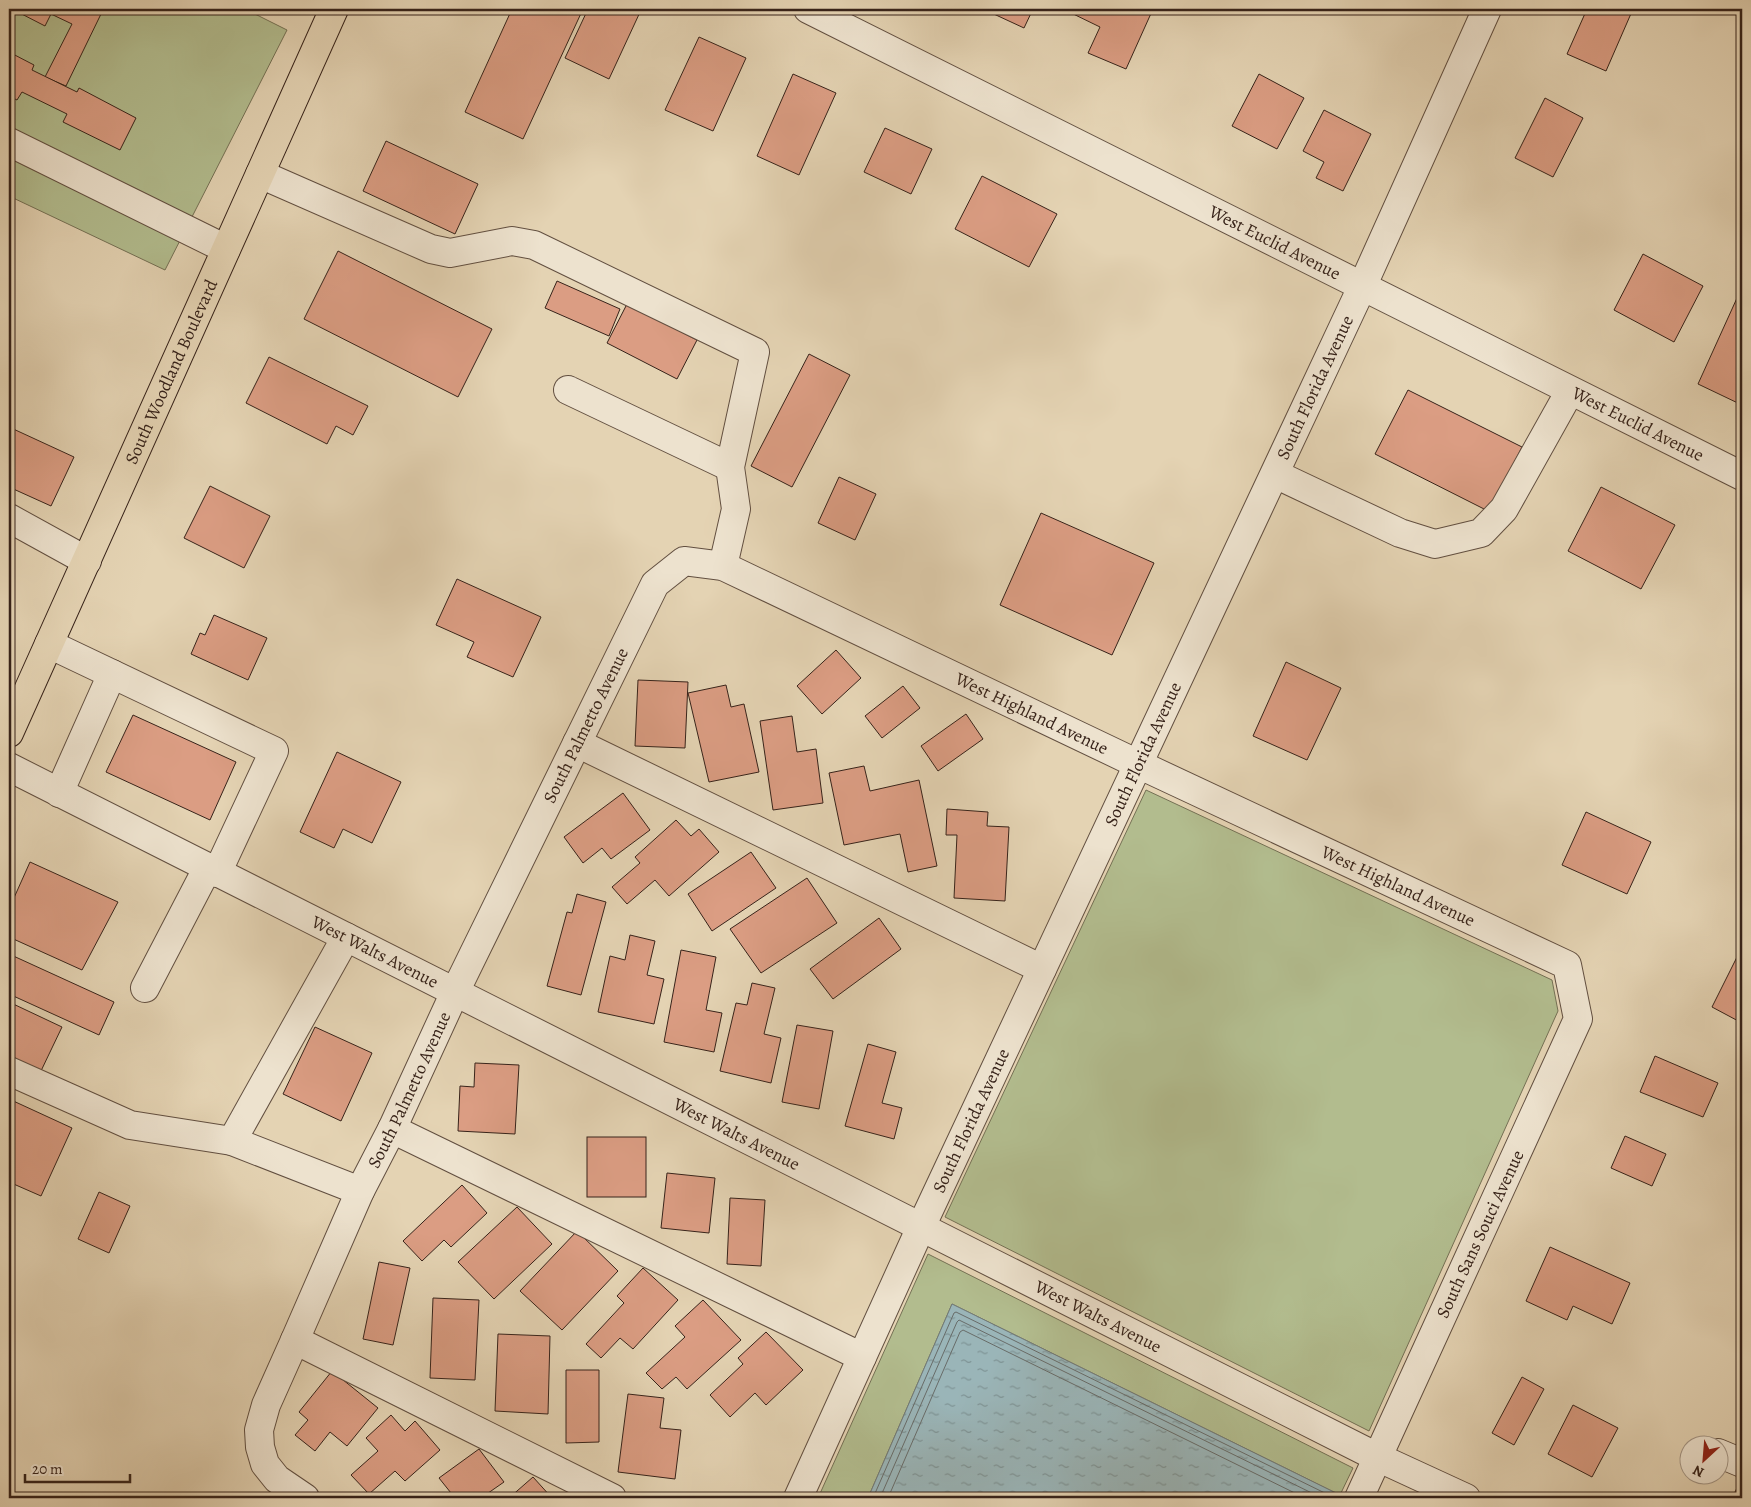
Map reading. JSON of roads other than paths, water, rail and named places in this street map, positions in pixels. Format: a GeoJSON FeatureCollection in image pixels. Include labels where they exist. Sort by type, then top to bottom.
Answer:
{"type":"FeatureCollection","features":[{"type":"Feature","properties":{"kind":"main road","name":"South Woodland Boulevard"},"geometry":{"type":"LineString","coordinates":[[9,733],[334,9]]}},
{"type":"Feature","properties":{"kind":"street","name":"West Euclid Avenue"},"geometry":{"type":"LineString","coordinates":[[808,9],[1742,476]]}},
{"type":"Feature","properties":{"kind":"street","name":"South Florida Avenue"},"geometry":{"type":"LineString","coordinates":[[798,1498],[921,1227],[1362,287],[1487,9]]}},
{"type":"Feature","properties":{"kind":"street"},"geometry":{"type":"LineString","coordinates":[[9,142],[226,249]]}},
{"type":"Feature","properties":{"kind":"street"},"geometry":{"type":"LineString","coordinates":[[260,174],[431,249],[450,253],[512,241],[534,245],[755,352],[730,467],[736,509],[723,566]]}},
{"type":"Feature","properties":{"kind":"street"},"geometry":{"type":"LineString","coordinates":[[568,390],[730,467]]}},
{"type":"Feature","properties":{"kind":"street"},"geometry":{"type":"LineString","coordinates":[[1275,474],[1400,533],[1435,544],[1481,532],[1504,509],[1570,391]]}},
{"type":"Feature","properties":{"kind":"street"},"geometry":{"type":"LineString","coordinates":[[9,518],[87,560]]}},
{"type":"Feature","properties":{"kind":"street","name":"West Highland Avenue"},"geometry":{"type":"LineString","coordinates":[[684,561],[723,566],[1138,764],[1567,965]]}},
{"type":"Feature","properties":{"kind":"street","name":"South Palmetto Avenue"},"geometry":{"type":"LineString","coordinates":[[305,1498],[277,1479],[265,1464],[260,1447],[259,1430],[266,1405],[360,1191],[392,1129],[455,992],[655,584],[684,561]]}},
{"type":"Feature","properties":{"kind":"street"},"geometry":{"type":"LineString","coordinates":[[49,644],[274,751],[212,870],[145,988]]}},
{"type":"Feature","properties":{"kind":"street"},"geometry":{"type":"LineString","coordinates":[[59,793],[112,674]]}},
{"type":"Feature","properties":{"kind":"street"},"geometry":{"type":"LineString","coordinates":[[577,743],[1042,969]]}},
{"type":"Feature","properties":{"kind":"street","name":"West Walts Avenue"},"geometry":{"type":"LineString","coordinates":[[9,767],[1377,1458],[1466,1498]]}},
{"type":"Feature","properties":{"kind":"street"},"geometry":{"type":"LineString","coordinates":[[232,1140],[346,937]]}},
{"type":"Feature","properties":{"kind":"street","name":"South Sans Souci Avenue"},"geometry":{"type":"LineString","coordinates":[[1359,1498],[1578,1019],[1567,965]]}},
{"type":"Feature","properties":{"kind":"street"},"geometry":{"type":"LineString","coordinates":[[9,1072],[130,1125],[232,1140],[360,1191]]}},
{"type":"Feature","properties":{"kind":"street"},"geometry":{"type":"LineString","coordinates":[[392,1129],[862,1357]]}},
{"type":"Feature","properties":{"kind":"street"},"geometry":{"type":"LineString","coordinates":[[295,1340],[612,1498]]}},
{"type":"Feature","properties":{"kind":"street"},"geometry":{"type":"LineString","coordinates":[[1728,1457],[1742,1463]]}},
{"type":"Feature","properties":{"kind":"water"},"geometry":{"type":"Polygon","coordinates":[[[952,1304],[1340,1495],[1339,1498],[868,1498],[952,1304]]]}}]}
